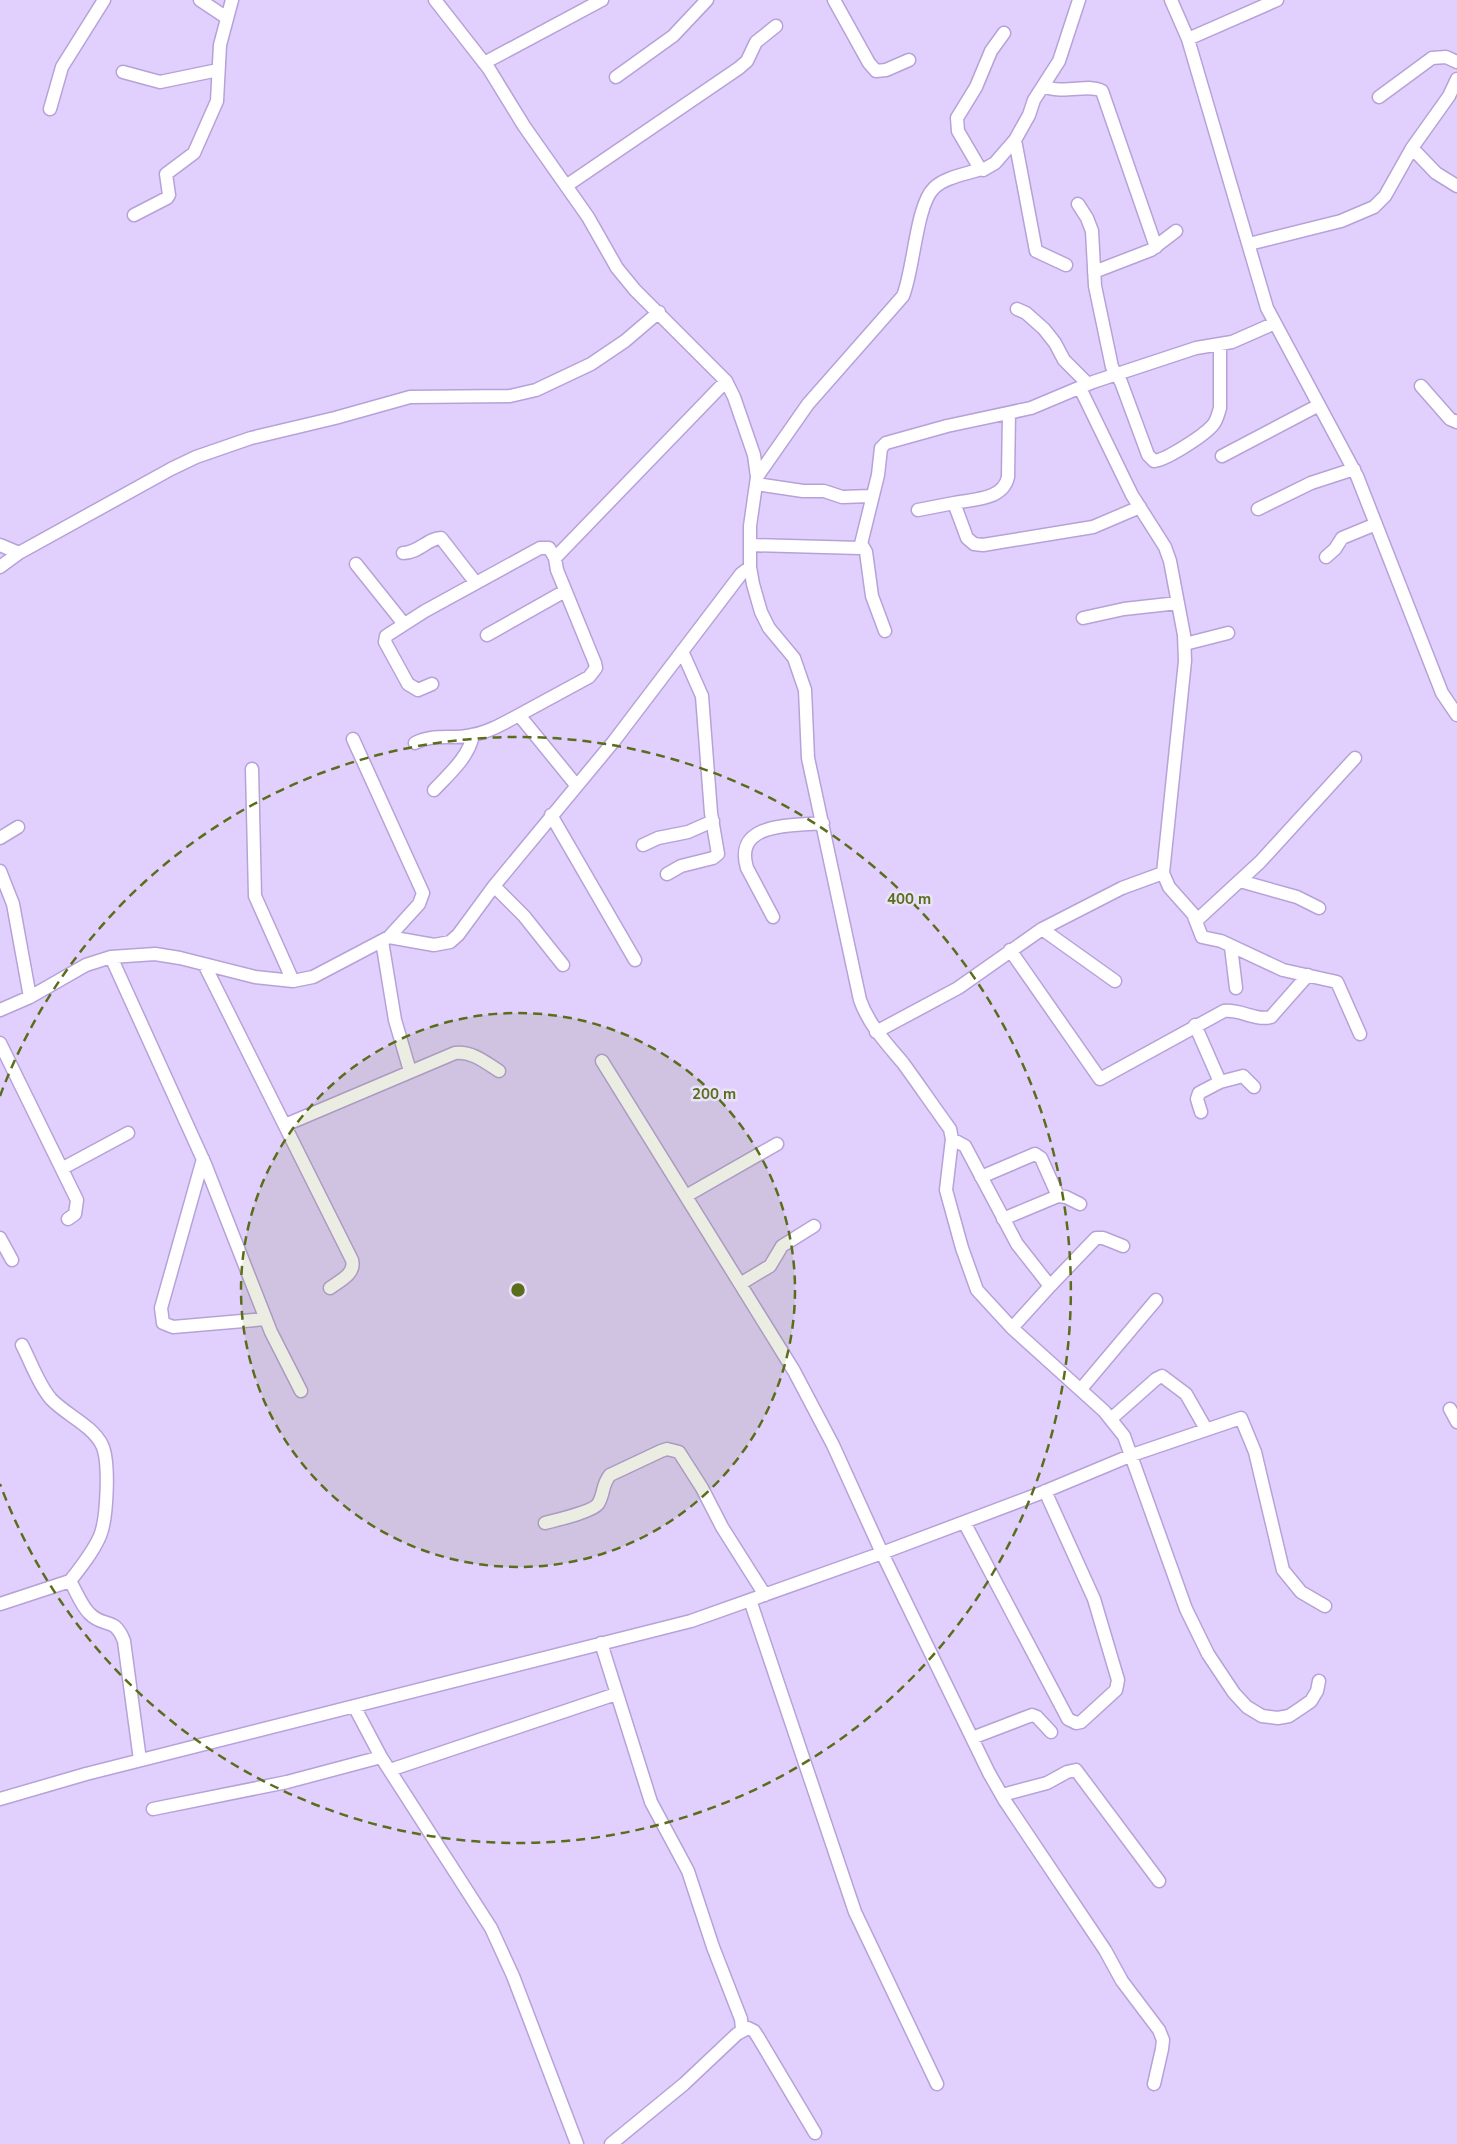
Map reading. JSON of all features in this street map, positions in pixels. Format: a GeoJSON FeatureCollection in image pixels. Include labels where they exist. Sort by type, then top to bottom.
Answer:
{"type":"FeatureCollection","features":[{"type":"Feature","properties":{"kind":"street"},"geometry":{"type":"LineString","coordinates":[[50,109],[62,67],[104,0]]}},
{"type":"Feature","properties":{"kind":"street"},"geometry":{"type":"LineString","coordinates":[[200,0],[226,18]]}},
{"type":"Feature","properties":{"kind":"street"},"geometry":{"type":"LineString","coordinates":[[134,215],[167,198],[169,195],[166,174],[194,153],[219,92],[220,45],[232,0]]}},
{"type":"Feature","properties":{"kind":"street"},"geometry":{"type":"LineString","coordinates":[[484,63],[602,0]]}},
{"type":"Feature","properties":{"kind":"street"},"geometry":{"type":"LineString","coordinates":[[616,77],[673,36],[707,0]]}},
{"type":"Feature","properties":{"kind":"street"},"geometry":{"type":"LineString","coordinates":[[834,0],[869,63],[876,71],[886,70],[909,60]]}},
{"type":"Feature","properties":{"kind":"street"},"geometry":{"type":"LineString","coordinates":[[756,481],[808,404],[903,296],[908,284],[925,206],[934,188],[946,180],[981,169],[985,170],[995,163],[1015,140],[1029,115],[1034,100],[1059,61],[1079,0]]}},
{"type":"Feature","properties":{"kind":"street"},"geometry":{"type":"LineString","coordinates":[[1171,0],[1188,39],[1267,308],[1354,469],[1442,693],[1457,715]]}},
{"type":"Feature","properties":{"kind":"street"},"geometry":{"type":"LineString","coordinates":[[1188,39],[1277,0]]}},
{"type":"Feature","properties":{"kind":"street"},"geometry":{"type":"LineString","coordinates":[[438,1],[484,63],[524,126],[588,217],[617,268],[635,290],[726,381],[734,397],[749,439],[756,481],[750,526],[750,567],[761,612],[769,628],[794,658],[801,673],[806,700],[808,758],[860,1000],[876,1032],[903,1064],[950,1129],[952,1139],[946,1190],[962,1248],[978,1290],[1012,1328],[1112,1418],[1124,1436],[1186,1609],[1208,1654],[1234,1693],[1247,1707],[1262,1716],[1278,1718],[1288,1716],[1311,1701],[1317,1691],[1319,1681]]}},
{"type":"Feature","properties":{"kind":"street"},"geometry":{"type":"LineString","coordinates":[[566,186],[747,62],[756,42],[776,26]]}},
{"type":"Feature","properties":{"kind":"street"},"geometry":{"type":"LineString","coordinates":[[981,169],[958,131],[957,118],[976,87],[988,56],[1004,34]]}},
{"type":"Feature","properties":{"kind":"street"},"geometry":{"type":"LineString","coordinates":[[1379,96],[1432,58],[1446,57],[1457,62]]}},
{"type":"Feature","properties":{"kind":"street"},"geometry":{"type":"LineString","coordinates":[[123,72],[160,82],[218,70]]}},
{"type":"Feature","properties":{"kind":"street"},"geometry":{"type":"LineString","coordinates":[[1249,244],[1341,221],[1374,207],[1386,196],[1412,148],[1449,96],[1457,79]]}},
{"type":"Feature","properties":{"kind":"street"},"geometry":{"type":"LineString","coordinates":[[1043,86],[1059,91],[1095,88],[1102,91],[1156,247]]}},
{"type":"Feature","properties":{"kind":"street"},"geometry":{"type":"LineString","coordinates":[[1015,140],[1036,251],[1066,265]]}},
{"type":"Feature","properties":{"kind":"street"},"geometry":{"type":"LineString","coordinates":[[1412,148],[1436,174],[1457,186]]}},
{"type":"Feature","properties":{"kind":"street"},"geometry":{"type":"LineString","coordinates":[[1078,204],[1087,218],[1092,231],[1094,272],[1104,331],[1115,375],[1121,382],[1148,455],[1154,460],[1158,460],[1203,433],[1217,418],[1220,408],[1220,344]]}},
{"type":"Feature","properties":{"kind":"street"},"geometry":{"type":"LineString","coordinates":[[1094,272],[1156,247],[1176,231]]}},
{"type":"Feature","properties":{"kind":"street"},"geometry":{"type":"LineString","coordinates":[[1018,309],[1026,313],[1044,329],[1056,343],[1064,360],[1084,386],[1140,507],[1165,547],[1185,644],[1163,873],[1169,887],[1196,921],[1202,937],[1221,941],[1283,970],[1337,982],[1360,1034]]}},
{"type":"Feature","properties":{"kind":"street"},"geometry":{"type":"LineString","coordinates":[[0,567],[18,553],[196,457],[251,438],[335,418],[410,397],[510,396],[536,390],[591,364],[625,341],[658,312]]}},
{"type":"Feature","properties":{"kind":"street"},"geometry":{"type":"LineString","coordinates":[[885,631],[872,596],[866,552],[862,545],[871,496],[878,475],[881,448],[886,442],[1042,404],[1059,395],[1196,348],[1232,342],[1275,323]]}},
{"type":"Feature","properties":{"kind":"street"},"geometry":{"type":"LineString","coordinates":[[555,558],[726,381]]}},
{"type":"Feature","properties":{"kind":"street"},"geometry":{"type":"LineString","coordinates":[[1421,386],[1450,420],[1457,422]]}},
{"type":"Feature","properties":{"kind":"street"},"geometry":{"type":"LineString","coordinates":[[1222,456],[1319,405]]}},
{"type":"Feature","properties":{"kind":"street"},"geometry":{"type":"LineString","coordinates":[[918,510],[995,494],[1006,486],[1008,477],[1009,412]]}},
{"type":"Feature","properties":{"kind":"street"},"geometry":{"type":"LineString","coordinates":[[1258,509],[1311,484],[1354,469]]}},
{"type":"Feature","properties":{"kind":"street"},"geometry":{"type":"LineString","coordinates":[[756,481],[803,491],[824,491],[842,497],[871,496]]}},
{"type":"Feature","properties":{"kind":"street"},"geometry":{"type":"LineString","coordinates":[[954,503],[967,538],[978,545],[1093,527],[1140,507]]}},
{"type":"Feature","properties":{"kind":"street"},"geometry":{"type":"LineString","coordinates":[[1326,557],[1335,549],[1342,538],[1376,524]]}},
{"type":"Feature","properties":{"kind":"street"},"geometry":{"type":"LineString","coordinates":[[403,554],[414,552],[433,540],[441,538],[476,583]]}},
{"type":"Feature","properties":{"kind":"street"},"geometry":{"type":"LineString","coordinates":[[0,545],[18,553]]}},
{"type":"Feature","properties":{"kind":"street"},"geometry":{"type":"LineString","coordinates":[[750,545],[857,549],[862,545]]}},
{"type":"Feature","properties":{"kind":"street"},"geometry":{"type":"LineString","coordinates":[[415,743],[430,736],[453,738],[473,735],[519,716],[589,677],[596,668],[596,663],[565,591],[555,558],[549,548],[543,547],[476,583],[386,636],[385,642],[408,684],[418,690],[432,684]]}},
{"type":"Feature","properties":{"kind":"street"},"geometry":{"type":"LineString","coordinates":[[356,564],[404,624]]}},
{"type":"Feature","properties":{"kind":"street"},"geometry":{"type":"LineString","coordinates":[[386,939],[434,945],[450,942],[458,935],[494,886],[551,815],[614,741],[741,574],[750,567]]}},
{"type":"Feature","properties":{"kind":"street"},"geometry":{"type":"LineString","coordinates":[[487,635],[565,591]]}},
{"type":"Feature","properties":{"kind":"street"},"geometry":{"type":"LineString","coordinates":[[1083,618],[1124,609],[1178,603]]}},
{"type":"Feature","properties":{"kind":"street"},"geometry":{"type":"LineString","coordinates":[[1185,644],[1228,632]]}},
{"type":"Feature","properties":{"kind":"street"},"geometry":{"type":"LineString","coordinates":[[667,874],[681,866],[716,857],[718,850],[713,821],[702,696],[682,651]]}},
{"type":"Feature","properties":{"kind":"street"},"geometry":{"type":"LineString","coordinates":[[519,716],[576,785]]}},
{"type":"Feature","properties":{"kind":"street"},"geometry":{"type":"LineString","coordinates":[[434,790],[462,758],[473,735]]}},
{"type":"Feature","properties":{"kind":"street"},"geometry":{"type":"LineString","coordinates":[[0,1010],[30,997],[86,965],[111,957],[155,954],[204,964],[255,978],[293,981],[313,977],[386,939],[419,904],[423,893],[353,739]]}},
{"type":"Feature","properties":{"kind":"street"},"geometry":{"type":"LineString","coordinates":[[1196,921],[1260,862],[1355,758]]}},
{"type":"Feature","properties":{"kind":"street"},"geometry":{"type":"LineString","coordinates":[[252,769],[255,896],[293,981]]}},
{"type":"Feature","properties":{"kind":"street"},"geometry":{"type":"LineString","coordinates":[[551,815],[634,960]]}},
{"type":"Feature","properties":{"kind":"street"},"geometry":{"type":"LineString","coordinates":[[643,845],[658,838],[688,832],[713,821]]}},
{"type":"Feature","properties":{"kind":"street"},"geometry":{"type":"LineString","coordinates":[[773,917],[747,868],[745,861],[746,849],[754,835],[764,830],[823,823]]}},
{"type":"Feature","properties":{"kind":"street"},"geometry":{"type":"LineString","coordinates":[[0,838],[18,827]]}},
{"type":"Feature","properties":{"kind":"street"},"geometry":{"type":"LineString","coordinates":[[0,871],[12,904],[30,997]]}},
{"type":"Feature","properties":{"kind":"street"},"geometry":{"type":"LineString","coordinates":[[876,1032],[958,988],[1042,929],[1122,888],[1163,873]]}},
{"type":"Feature","properties":{"kind":"street"},"geometry":{"type":"LineString","coordinates":[[1240,881],[1290,894],[1319,908]]}},
{"type":"Feature","properties":{"kind":"street"},"geometry":{"type":"LineString","coordinates":[[494,886],[524,916],[563,965]]}},
{"type":"Feature","properties":{"kind":"street"},"geometry":{"type":"LineString","coordinates":[[1042,929],[1115,981]]}},
{"type":"Feature","properties":{"kind":"street"},"geometry":{"type":"LineString","coordinates":[[386,939],[395,1020],[410,1071]]}},
{"type":"Feature","properties":{"kind":"street"},"geometry":{"type":"LineString","coordinates":[[1232,947],[1236,988]]}},
{"type":"Feature","properties":{"kind":"street"},"geometry":{"type":"LineString","coordinates":[[1010,950],[1100,1078],[1218,1013],[1230,1010],[1255,1018],[1271,1017],[1308,975]]}},
{"type":"Feature","properties":{"kind":"street"},"geometry":{"type":"LineString","coordinates":[[111,957],[203,1159],[266,1319],[302,1391]]}},
{"type":"Feature","properties":{"kind":"street"},"geometry":{"type":"LineString","coordinates":[[204,964],[354,1265],[350,1273],[330,1288]]}},
{"type":"Feature","properties":{"kind":"street"},"geometry":{"type":"LineString","coordinates":[[1195,1026],[1220,1082]]}},
{"type":"Feature","properties":{"kind":"street"},"geometry":{"type":"LineString","coordinates":[[0,1042],[63,1168],[78,1205],[75,1214],[68,1219]]}},
{"type":"Feature","properties":{"kind":"street"},"geometry":{"type":"LineString","coordinates":[[285,1125],[446,1055],[464,1052],[499,1071]]}},
{"type":"Feature","properties":{"kind":"street"},"geometry":{"type":"LineString","coordinates":[[602,1061],[794,1371],[833,1445],[882,1553],[972,1738],[1002,1794],[1105,1950],[1135,2000],[1159,2030],[1163,2040],[1154,2084]]}},
{"type":"Feature","properties":{"kind":"street"},"geometry":{"type":"LineString","coordinates":[[1201,1112],[1197,1099],[1198,1093],[1220,1082],[1243,1076],[1254,1087]]}},
{"type":"Feature","properties":{"kind":"street"},"geometry":{"type":"LineString","coordinates":[[63,1168],[128,1133]]}},
{"type":"Feature","properties":{"kind":"street"},"geometry":{"type":"LineString","coordinates":[[952,1139],[965,1146],[1003,1219],[1022,1250],[1050,1286]]}},
{"type":"Feature","properties":{"kind":"street"},"geometry":{"type":"LineString","coordinates":[[686,1196],[777,1144]]}},
{"type":"Feature","properties":{"kind":"street"},"geometry":{"type":"LineString","coordinates":[[981,1177],[1035,1154],[1041,1158],[1058,1196]]}},
{"type":"Feature","properties":{"kind":"street"},"geometry":{"type":"LineString","coordinates":[[203,1159],[161,1308],[163,1323],[173,1327],[266,1319]]}},
{"type":"Feature","properties":{"kind":"street"},"geometry":{"type":"LineString","coordinates":[[1003,1219],[1058,1196],[1066,1197],[1080,1204]]}},
{"type":"Feature","properties":{"kind":"street"},"geometry":{"type":"LineString","coordinates":[[740,1284],[770,1266],[782,1246],[814,1226]]}},
{"type":"Feature","properties":{"kind":"street"},"geometry":{"type":"LineString","coordinates":[[0,1238],[12,1260]]}},
{"type":"Feature","properties":{"kind":"street"},"geometry":{"type":"LineString","coordinates":[[1012,1328],[1096,1238],[1103,1238],[1123,1246]]}},
{"type":"Feature","properties":{"kind":"street"},"geometry":{"type":"LineString","coordinates":[[1080,1390],[1156,1300]]}},
{"type":"Feature","properties":{"kind":"street"},"geometry":{"type":"LineString","coordinates":[[0,1604],[70,1581],[101,1534],[107,1467],[102,1445],[94,1435],[50,1397],[22,1345]]}},
{"type":"Feature","properties":{"kind":"street"},"geometry":{"type":"LineString","coordinates":[[1112,1418],[1156,1379],[1162,1376],[1186,1394],[1206,1429]]}},
{"type":"Feature","properties":{"kind":"street"},"geometry":{"type":"LineString","coordinates":[[1450,1409],[1457,1422]]}},
{"type":"Feature","properties":{"kind":"street"},"geometry":{"type":"LineString","coordinates":[[0,1799],[140,1760],[691,1621],[882,1553],[1045,1491],[1132,1455],[1242,1418],[1255,1452],[1283,1570],[1301,1592],[1325,1606]]}},
{"type":"Feature","properties":{"kind":"street"},"geometry":{"type":"LineString","coordinates":[[545,1523],[597,1506],[604,1482],[618,1469],[661,1451],[674,1450],[685,1458],[722,1527],[764,1595]]}},
{"type":"Feature","properties":{"kind":"street"},"geometry":{"type":"LineString","coordinates":[[964,1522],[1068,1719],[1076,1723],[1081,1722],[1116,1690],[1118,1680],[1094,1599],[1045,1491]]}},
{"type":"Feature","properties":{"kind":"street"},"geometry":{"type":"LineString","coordinates":[[70,1581],[87,1611],[93,1617],[115,1624],[120,1629],[124,1641],[140,1760]]}},
{"type":"Feature","properties":{"kind":"street"},"geometry":{"type":"LineString","coordinates":[[750,1600],[855,1912],[937,2084]]}},
{"type":"Feature","properties":{"kind":"street"},"geometry":{"type":"LineString","coordinates":[[601,1643],[651,1802],[688,1871],[713,1947],[741,2019],[742,2029]]}},
{"type":"Feature","properties":{"kind":"street"},"geometry":{"type":"LineString","coordinates":[[390,1770],[616,1694]]}},
{"type":"Feature","properties":{"kind":"street"},"geometry":{"type":"LineString","coordinates":[[354,1706],[381,1758],[491,1928],[512,1976],[577,2144]]}},
{"type":"Feature","properties":{"kind":"street"},"geometry":{"type":"LineString","coordinates":[[972,1738],[1032,1715],[1037,1717],[1051,1732]]}},
{"type":"Feature","properties":{"kind":"street"},"geometry":{"type":"LineString","coordinates":[[153,1809],[287,1782],[381,1758]]}},
{"type":"Feature","properties":{"kind":"street"},"geometry":{"type":"LineString","coordinates":[[1002,1794],[1047,1783],[1076,1770],[1159,1881]]}},
{"type":"Feature","properties":{"kind":"street"},"geometry":{"type":"LineString","coordinates":[[611,2144],[684,2084],[742,2029],[754,2030],[815,2132]]}}]}
